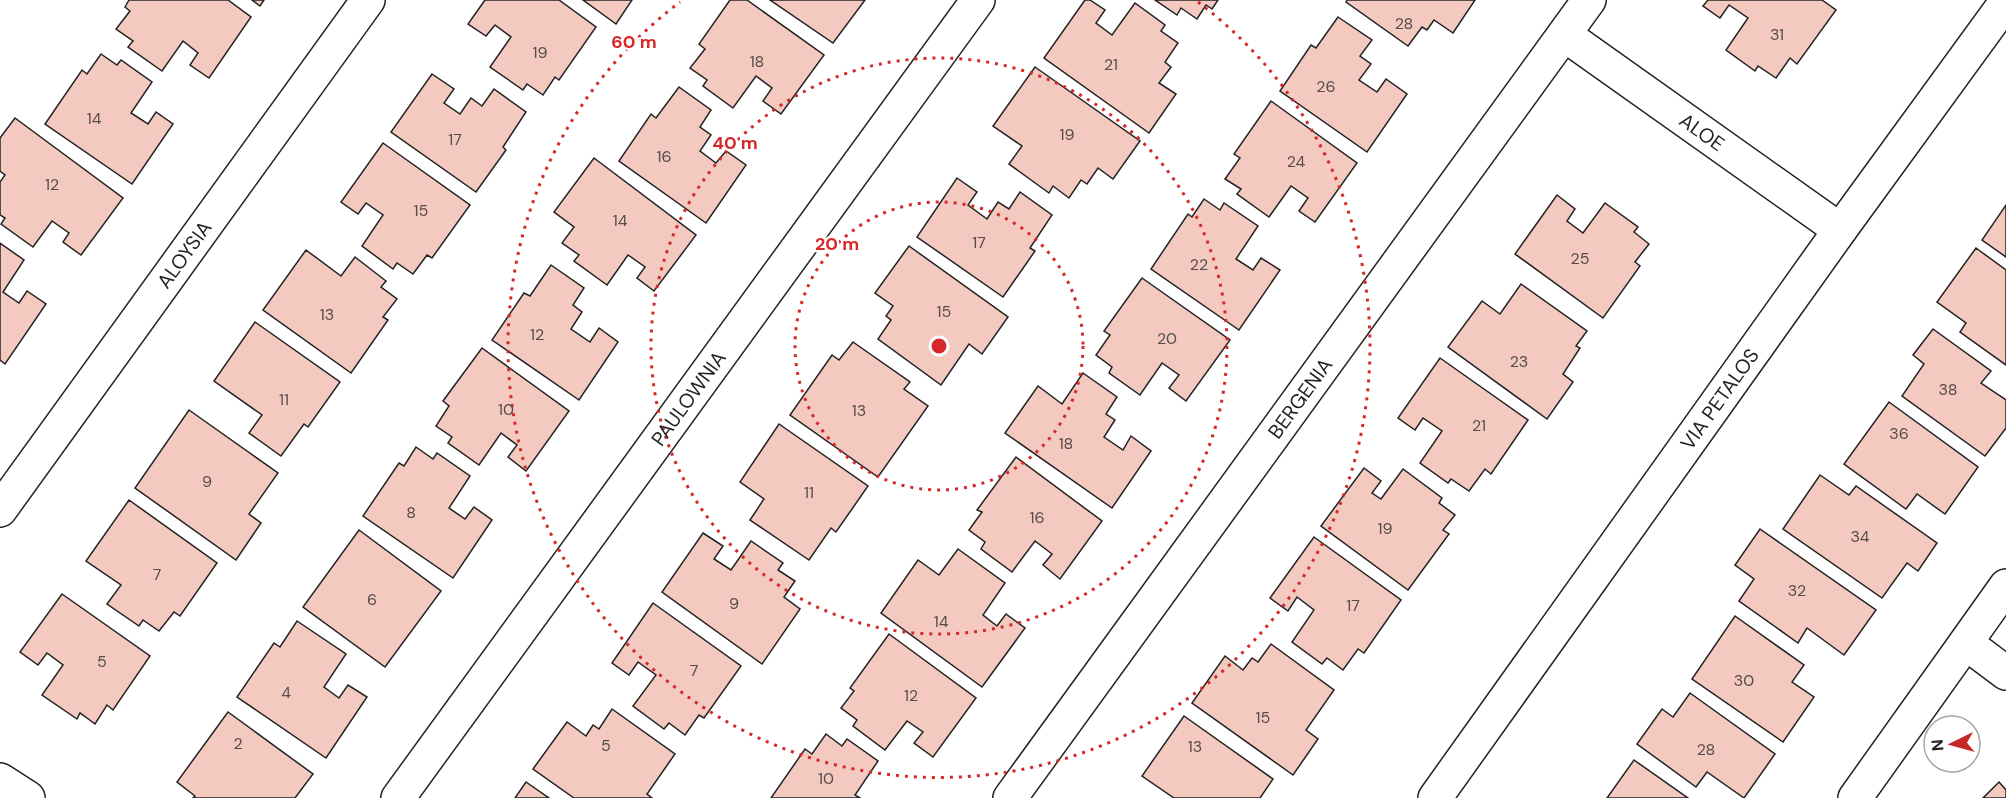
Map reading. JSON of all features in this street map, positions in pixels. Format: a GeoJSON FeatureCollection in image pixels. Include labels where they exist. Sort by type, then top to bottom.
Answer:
{"type":"FeatureCollection","features":[{"type":"Feature","properties":{"kind":"street","name":"ALOYSIA"},"geometry":{"type":"LineString","coordinates":[[0,510],[368,0]]}},
{"type":"Feature","properties":{"kind":"street","name":"PAULOWNIA"},"geometry":{"type":"LineString","coordinates":[[398,798],[978,0]]}},
{"type":"Feature","properties":{"kind":"street","name":"BERGENIA"},"geometry":{"type":"LineString","coordinates":[[1010,798],[1589,0]]}},
{"type":"Feature","properties":{"kind":"street","name":"VIA PETALOS"},"geometry":{"type":"LineString","coordinates":[[1435,798],[1840,230],[2006,2]]}},
{"type":"Feature","properties":{"kind":"street","name":"ALOE"},"geometry":{"type":"LineString","coordinates":[[1565,35],[1840,230]]}},
{"type":"Feature","properties":{"kind":"street"},"geometry":{"type":"LineString","coordinates":[[1855,798],[2006,586]]}},
{"type":"Feature","properties":{"kind":"street"},"geometry":{"type":"LineString","coordinates":[[1966,643],[2006,673]]}},
{"type":"Feature","properties":{"kind":"street"},"geometry":{"type":"LineString","coordinates":[[0,780],[28,798]]}},
{"type":"Feature","properties":{"kind":"building"},"geometry":{"type":"Polygon","coordinates":[[[129,0],[228,0],[251,17],[209,78],[190,65],[198,53],[183,41],[162,71],[128,47],[133,41],[116,29],[130,11],[125,7],[129,0]]]}},
{"type":"Feature","properties":{"kind":"building"},"geometry":{"type":"Polygon","coordinates":[[[252,0],[264,0],[260,6],[252,0]]]}},
{"type":"Feature","properties":{"kind":"building"},"geometry":{"type":"Polygon","coordinates":[[[485,0],[559,0],[596,27],[559,80],[555,77],[543,95],[527,84],[523,90],[490,67],[511,37],[495,25],[486,36],[468,24],[485,0]]]}},
{"type":"Feature","properties":{"kind":"building"},"geometry":{"type":"Polygon","coordinates":[[[583,0],[632,0],[616,24],[583,0]]]}},
{"type":"Feature","properties":{"kind":"building"},"geometry":{"type":"Polygon","coordinates":[[[730,0],[747,0],[824,55],[781,114],[763,101],[772,88],[756,76],[733,108],[703,86],[707,80],[690,68],[705,49],[699,44],[730,0]]]}},
{"type":"Feature","properties":{"kind":"building"},"geometry":{"type":"Polygon","coordinates":[[[770,0],[865,0],[833,43],[770,0]]]}},
{"type":"Feature","properties":{"kind":"building"},"geometry":{"type":"Polygon","coordinates":[[[1085,0],[1090,0],[1105,10],[1096,23],[1112,35],[1135,3],[1165,25],[1161,31],[1178,43],[1165,62],[1171,67],[1159,83],[1176,94],[1149,133],[1044,58],[1085,0]]]}},
{"type":"Feature","properties":{"kind":"building"},"geometry":{"type":"Polygon","coordinates":[[[1155,0],[1218,0],[1212,9],[1206,5],[1197,19],[1181,8],[1177,15],[1155,0]]]}},
{"type":"Feature","properties":{"kind":"building"},"geometry":{"type":"Polygon","coordinates":[[[1347,0],[1475,0],[1453,33],[1434,20],[1427,30],[1422,27],[1408,46],[1346,2],[1347,0]]]}},
{"type":"Feature","properties":{"kind":"building"},"geometry":{"type":"Polygon","coordinates":[[[1708,0],[1822,0],[1836,10],[1797,64],[1790,58],[1776,78],[1758,66],[1755,71],[1726,50],[1748,18],[1729,5],[1720,18],[1703,6],[1708,0]]]}},
{"type":"Feature","properties":{"kind":"building"},"geometry":{"type":"Polygon","coordinates":[[[1338,17],[1372,40],[1360,56],[1371,64],[1359,80],[1377,92],[1386,79],[1407,94],[1367,152],[1280,91],[1311,45],[1316,48],[1338,17]]]}},
{"type":"Feature","properties":{"kind":"building"},"geometry":{"type":"Polygon","coordinates":[[[101,54],[117,65],[121,60],[152,82],[131,113],[148,124],[156,112],[173,124],[132,184],[45,124],[82,70],[87,74],[101,54]]]}},
{"type":"Feature","properties":{"kind":"building"},"geometry":{"type":"Polygon","coordinates":[[[1035,67],[1140,141],[1113,179],[1098,168],[1087,184],[1081,180],[1069,198],[1053,186],[1049,193],[1009,164],[1022,146],[993,126],[1035,67]]]}},
{"type":"Feature","properties":{"kind":"building"},"geometry":{"type":"Polygon","coordinates":[[[432,74],[454,89],[444,103],[460,114],[471,98],[482,106],[494,89],[526,112],[503,147],[506,150],[476,192],[391,132],[432,74]]]}},
{"type":"Feature","properties":{"kind":"building"},"geometry":{"type":"Polygon","coordinates":[[[679,87],[711,110],[700,127],[711,135],[700,151],[716,163],[726,151],[746,165],[706,223],[619,161],[651,114],[656,118],[679,87]]]}},
{"type":"Feature","properties":{"kind":"building"},"geometry":{"type":"Polygon","coordinates":[[[1271,101],[1357,163],[1315,222],[1299,211],[1308,198],[1291,186],[1269,217],[1237,194],[1241,189],[1225,179],[1240,158],[1234,154],[1271,101]]]}},
{"type":"Feature","properties":{"kind":"building"},"geometry":{"type":"Polygon","coordinates":[[[15,118],[123,198],[81,255],[63,242],[69,233],[52,221],[33,247],[1,224],[5,218],[0,215],[0,182],[5,175],[0,171],[0,138],[15,118]]]}},
{"type":"Feature","properties":{"kind":"building"},"geometry":{"type":"Polygon","coordinates":[[[383,143],[470,205],[432,258],[427,255],[413,274],[397,263],[393,269],[362,246],[383,215],[366,203],[358,214],[341,202],[383,143]]]}},
{"type":"Feature","properties":{"kind":"building"},"geometry":{"type":"Polygon","coordinates":[[[594,158],[696,235],[654,291],[637,278],[645,267],[628,255],[607,285],[574,261],[579,255],[562,243],[574,227],[554,212],[594,158]]]}},
{"type":"Feature","properties":{"kind":"building"},"geometry":{"type":"Polygon","coordinates":[[[957,178],[977,192],[968,205],[987,219],[998,202],[1009,209],[1020,192],[1052,215],[1030,248],[1035,251],[1003,297],[917,237],[957,178]]]}},
{"type":"Feature","properties":{"kind":"building"},"geometry":{"type":"Polygon","coordinates":[[[1557,195],[1575,209],[1567,221],[1583,233],[1605,203],[1638,227],[1634,232],[1649,244],[1635,262],[1640,266],[1603,318],[1515,254],[1557,195]]]}},
{"type":"Feature","properties":{"kind":"building"},"geometry":{"type":"Polygon","coordinates":[[[1204,199],[1220,210],[1224,203],[1258,226],[1236,259],[1253,270],[1261,258],[1280,270],[1239,330],[1151,269],[1188,214],[1192,217],[1204,199]]]}},
{"type":"Feature","properties":{"kind":"building"},"geometry":{"type":"Polygon","coordinates":[[[2006,205],[2006,257],[1982,240],[2006,205]]]}},
{"type":"Feature","properties":{"kind":"building"},"geometry":{"type":"Polygon","coordinates":[[[0,243],[24,260],[3,292],[19,303],[27,291],[46,304],[5,364],[0,360],[0,243]]]}},
{"type":"Feature","properties":{"kind":"building"},"geometry":{"type":"Polygon","coordinates":[[[909,246],[1008,317],[982,354],[969,344],[941,385],[878,339],[891,320],[886,316],[893,306],[875,293],[909,246]]]}},
{"type":"Feature","properties":{"kind":"building"},"geometry":{"type":"Polygon","coordinates":[[[1976,248],[2006,270],[2006,365],[1960,332],[1966,323],[1937,302],[1976,248]]]}},
{"type":"Feature","properties":{"kind":"building"},"geometry":{"type":"Polygon","coordinates":[[[306,250],[341,276],[355,257],[386,281],[381,287],[397,299],[383,317],[388,320],[351,373],[263,310],[306,250]]]}},
{"type":"Feature","properties":{"kind":"building"},"geometry":{"type":"Polygon","coordinates":[[[551,265],[584,288],[573,305],[582,312],[571,329],[590,342],[599,328],[618,342],[579,400],[492,340],[524,293],[530,296],[551,265]]]}},
{"type":"Feature","properties":{"kind":"building"},"geometry":{"type":"Polygon","coordinates":[[[1142,278],[1230,340],[1186,401],[1169,388],[1179,375],[1162,363],[1140,395],[1109,373],[1112,367],[1096,355],[1110,335],[1104,331],[1142,278]]]}},
{"type":"Feature","properties":{"kind":"building"},"geometry":{"type":"Polygon","coordinates":[[[1521,284],[1587,331],[1576,346],[1580,348],[1563,374],[1573,382],[1547,419],[1448,347],[1482,301],[1500,314],[1521,284]]]}},
{"type":"Feature","properties":{"kind":"building"},"geometry":{"type":"Polygon","coordinates":[[[255,322],[340,382],[308,427],[304,424],[281,456],[249,433],[262,415],[214,381],[255,322]]]}},
{"type":"Feature","properties":{"kind":"building"},"geometry":{"type":"Polygon","coordinates":[[[1933,329],[1991,371],[1981,383],[2006,400],[2006,428],[1985,456],[1902,396],[1924,364],[1913,355],[1933,329]]]}},
{"type":"Feature","properties":{"kind":"building"},"geometry":{"type":"Polygon","coordinates":[[[853,342],[910,382],[904,389],[928,406],[878,477],[790,415],[832,355],[839,360],[853,342]]]}},
{"type":"Feature","properties":{"kind":"building"},"geometry":{"type":"Polygon","coordinates":[[[482,348],[569,411],[526,471],[508,457],[517,445],[501,433],[479,465],[448,443],[452,437],[436,426],[449,406],[443,401],[482,348]]]}},
{"type":"Feature","properties":{"kind":"building"},"geometry":{"type":"Polygon","coordinates":[[[1440,358],[1528,420],[1491,474],[1485,469],[1469,491],[1451,479],[1448,483],[1420,463],[1442,431],[1423,418],[1415,430],[1398,418],[1440,358]]]}},
{"type":"Feature","properties":{"kind":"building"},"geometry":{"type":"Polygon","coordinates":[[[1083,373],[1117,397],[1106,414],[1115,420],[1104,437],[1123,450],[1131,436],[1151,451],[1112,508],[1005,433],[1038,386],[1062,404],[1083,373]]]}},
{"type":"Feature","properties":{"kind":"building"},"geometry":{"type":"Polygon","coordinates":[[[1889,402],[1978,467],[1945,514],[1917,494],[1906,509],[1844,464],[1889,402]]]}},
{"type":"Feature","properties":{"kind":"building"},"geometry":{"type":"Polygon","coordinates":[[[189,410],[278,473],[249,514],[261,523],[236,560],[135,488],[189,410]]]}},
{"type":"Feature","properties":{"kind":"building"},"geometry":{"type":"Polygon","coordinates":[[[779,424],[868,486],[836,532],[831,528],[809,560],[750,520],[764,499],[740,482],[779,424]]]}},
{"type":"Feature","properties":{"kind":"building"},"geometry":{"type":"Polygon","coordinates":[[[416,447],[433,459],[437,453],[470,476],[449,508],[465,519],[474,507],[492,520],[453,578],[363,516],[399,463],[404,466],[416,447]]]}},
{"type":"Feature","properties":{"kind":"building"},"geometry":{"type":"Polygon","coordinates":[[[1016,457],[1102,521],[1060,579],[1043,565],[1052,554],[1035,541],[1012,572],[981,549],[985,542],[969,530],[982,512],[977,510],[1016,457]]]}},
{"type":"Feature","properties":{"kind":"building"},"geometry":{"type":"Polygon","coordinates":[[[1364,468],[1381,481],[1372,493],[1381,499],[1403,469],[1442,498],[1439,503],[1455,515],[1443,530],[1449,534],[1408,590],[1321,526],[1364,468]]]}},
{"type":"Feature","properties":{"kind":"building"},"geometry":{"type":"Polygon","coordinates":[[[1820,475],[1849,495],[1856,486],[1937,543],[1918,571],[1907,563],[1882,598],[1783,529],[1820,475]]]}},
{"type":"Feature","properties":{"kind":"building"},"geometry":{"type":"Polygon","coordinates":[[[129,500],[217,563],[180,616],[174,612],[159,631],[143,620],[139,626],[107,604],[121,585],[86,561],[129,500]]]}},
{"type":"Feature","properties":{"kind":"building"},"geometry":{"type":"Polygon","coordinates":[[[1760,529],[1876,610],[1844,655],[1807,628],[1798,643],[1739,601],[1754,579],[1735,565],[1760,529]]]}},
{"type":"Feature","properties":{"kind":"building"},"geometry":{"type":"Polygon","coordinates":[[[359,530],[441,591],[385,667],[303,607],[359,530]]]}},
{"type":"Feature","properties":{"kind":"building"},"geometry":{"type":"Polygon","coordinates":[[[703,533],[723,546],[714,559],[731,570],[751,541],[783,563],[778,570],[795,581],[784,597],[800,609],[762,664],[662,592],[703,533]]]}},
{"type":"Feature","properties":{"kind":"building"},"geometry":{"type":"Polygon","coordinates":[[[1314,537],[1401,600],[1364,653],[1358,649],[1343,670],[1327,658],[1322,664],[1292,642],[1314,610],[1297,597],[1288,611],[1270,598],[1314,537]]]}},
{"type":"Feature","properties":{"kind":"building"},"geometry":{"type":"Polygon","coordinates":[[[958,549],[1005,583],[983,615],[997,626],[1006,614],[1025,628],[982,687],[881,613],[918,560],[939,575],[958,549]]]}},
{"type":"Feature","properties":{"kind":"building"},"geometry":{"type":"Polygon","coordinates":[[[62,594],[150,656],[113,710],[107,705],[95,724],[80,713],[77,719],[42,695],[63,665],[47,653],[38,665],[20,652],[62,594]]]}},
{"type":"Feature","properties":{"kind":"building"},"geometry":{"type":"Polygon","coordinates":[[[653,603],[741,666],[704,718],[699,715],[685,735],[669,723],[664,729],[633,706],[656,675],[638,662],[629,675],[612,663],[653,603]]]}},
{"type":"Feature","properties":{"kind":"building"},"geometry":{"type":"Polygon","coordinates":[[[1735,616],[1804,665],[1792,682],[1814,697],[1783,742],[1692,679],[1735,616]]]}},
{"type":"Feature","properties":{"kind":"building"},"geometry":{"type":"Polygon","coordinates":[[[297,621],[346,654],[324,687],[339,698],[348,685],[367,697],[326,758],[237,697],[274,643],[280,647],[297,621]]]}},
{"type":"Feature","properties":{"kind":"building"},"geometry":{"type":"Polygon","coordinates":[[[889,634],[976,698],[933,757],[914,743],[923,732],[907,721],[885,750],[853,726],[857,720],[841,708],[854,691],[850,688],[889,634]]]}},
{"type":"Feature","properties":{"kind":"building"},"geometry":{"type":"Polygon","coordinates":[[[1271,644],[1334,690],[1306,730],[1318,739],[1293,775],[1192,703],[1225,656],[1243,670],[1252,658],[1258,662],[1271,644]]]}},
{"type":"Feature","properties":{"kind":"building"},"geometry":{"type":"Polygon","coordinates":[[[1690,693],[1775,754],[1744,798],[1707,772],[1696,787],[1637,744],[1662,709],[1673,717],[1690,693]]]}},
{"type":"Feature","properties":{"kind":"building"},"geometry":{"type":"Polygon","coordinates":[[[612,709],[675,754],[647,794],[652,798],[574,798],[533,769],[567,722],[586,736],[593,725],[599,729],[612,709]]]}},
{"type":"Feature","properties":{"kind":"building"},"geometry":{"type":"Polygon","coordinates":[[[228,712],[313,774],[295,798],[193,798],[195,796],[177,782],[228,712]]]}},
{"type":"Feature","properties":{"kind":"building"},"geometry":{"type":"Polygon","coordinates":[[[1184,716],[1273,779],[1260,798],[1174,798],[1142,776],[1184,716]]]}},
{"type":"Feature","properties":{"kind":"building"},"geometry":{"type":"Polygon","coordinates":[[[826,734],[842,746],[847,739],[878,761],[855,795],[860,798],[771,798],[805,749],[812,754],[826,734]]]}},
{"type":"Feature","properties":{"kind":"building"},"geometry":{"type":"Polygon","coordinates":[[[1634,760],[1688,798],[1607,798],[1634,760]]]}},
{"type":"Feature","properties":{"kind":"building"},"geometry":{"type":"Polygon","coordinates":[[[526,782],[549,798],[515,798],[526,782]]]}},
{"type":"Feature","properties":{"kind":"building"},"geometry":{"type":"Polygon","coordinates":[[[1999,782],[2006,790],[2006,798],[1983,798],[1999,782]]]}}]}
